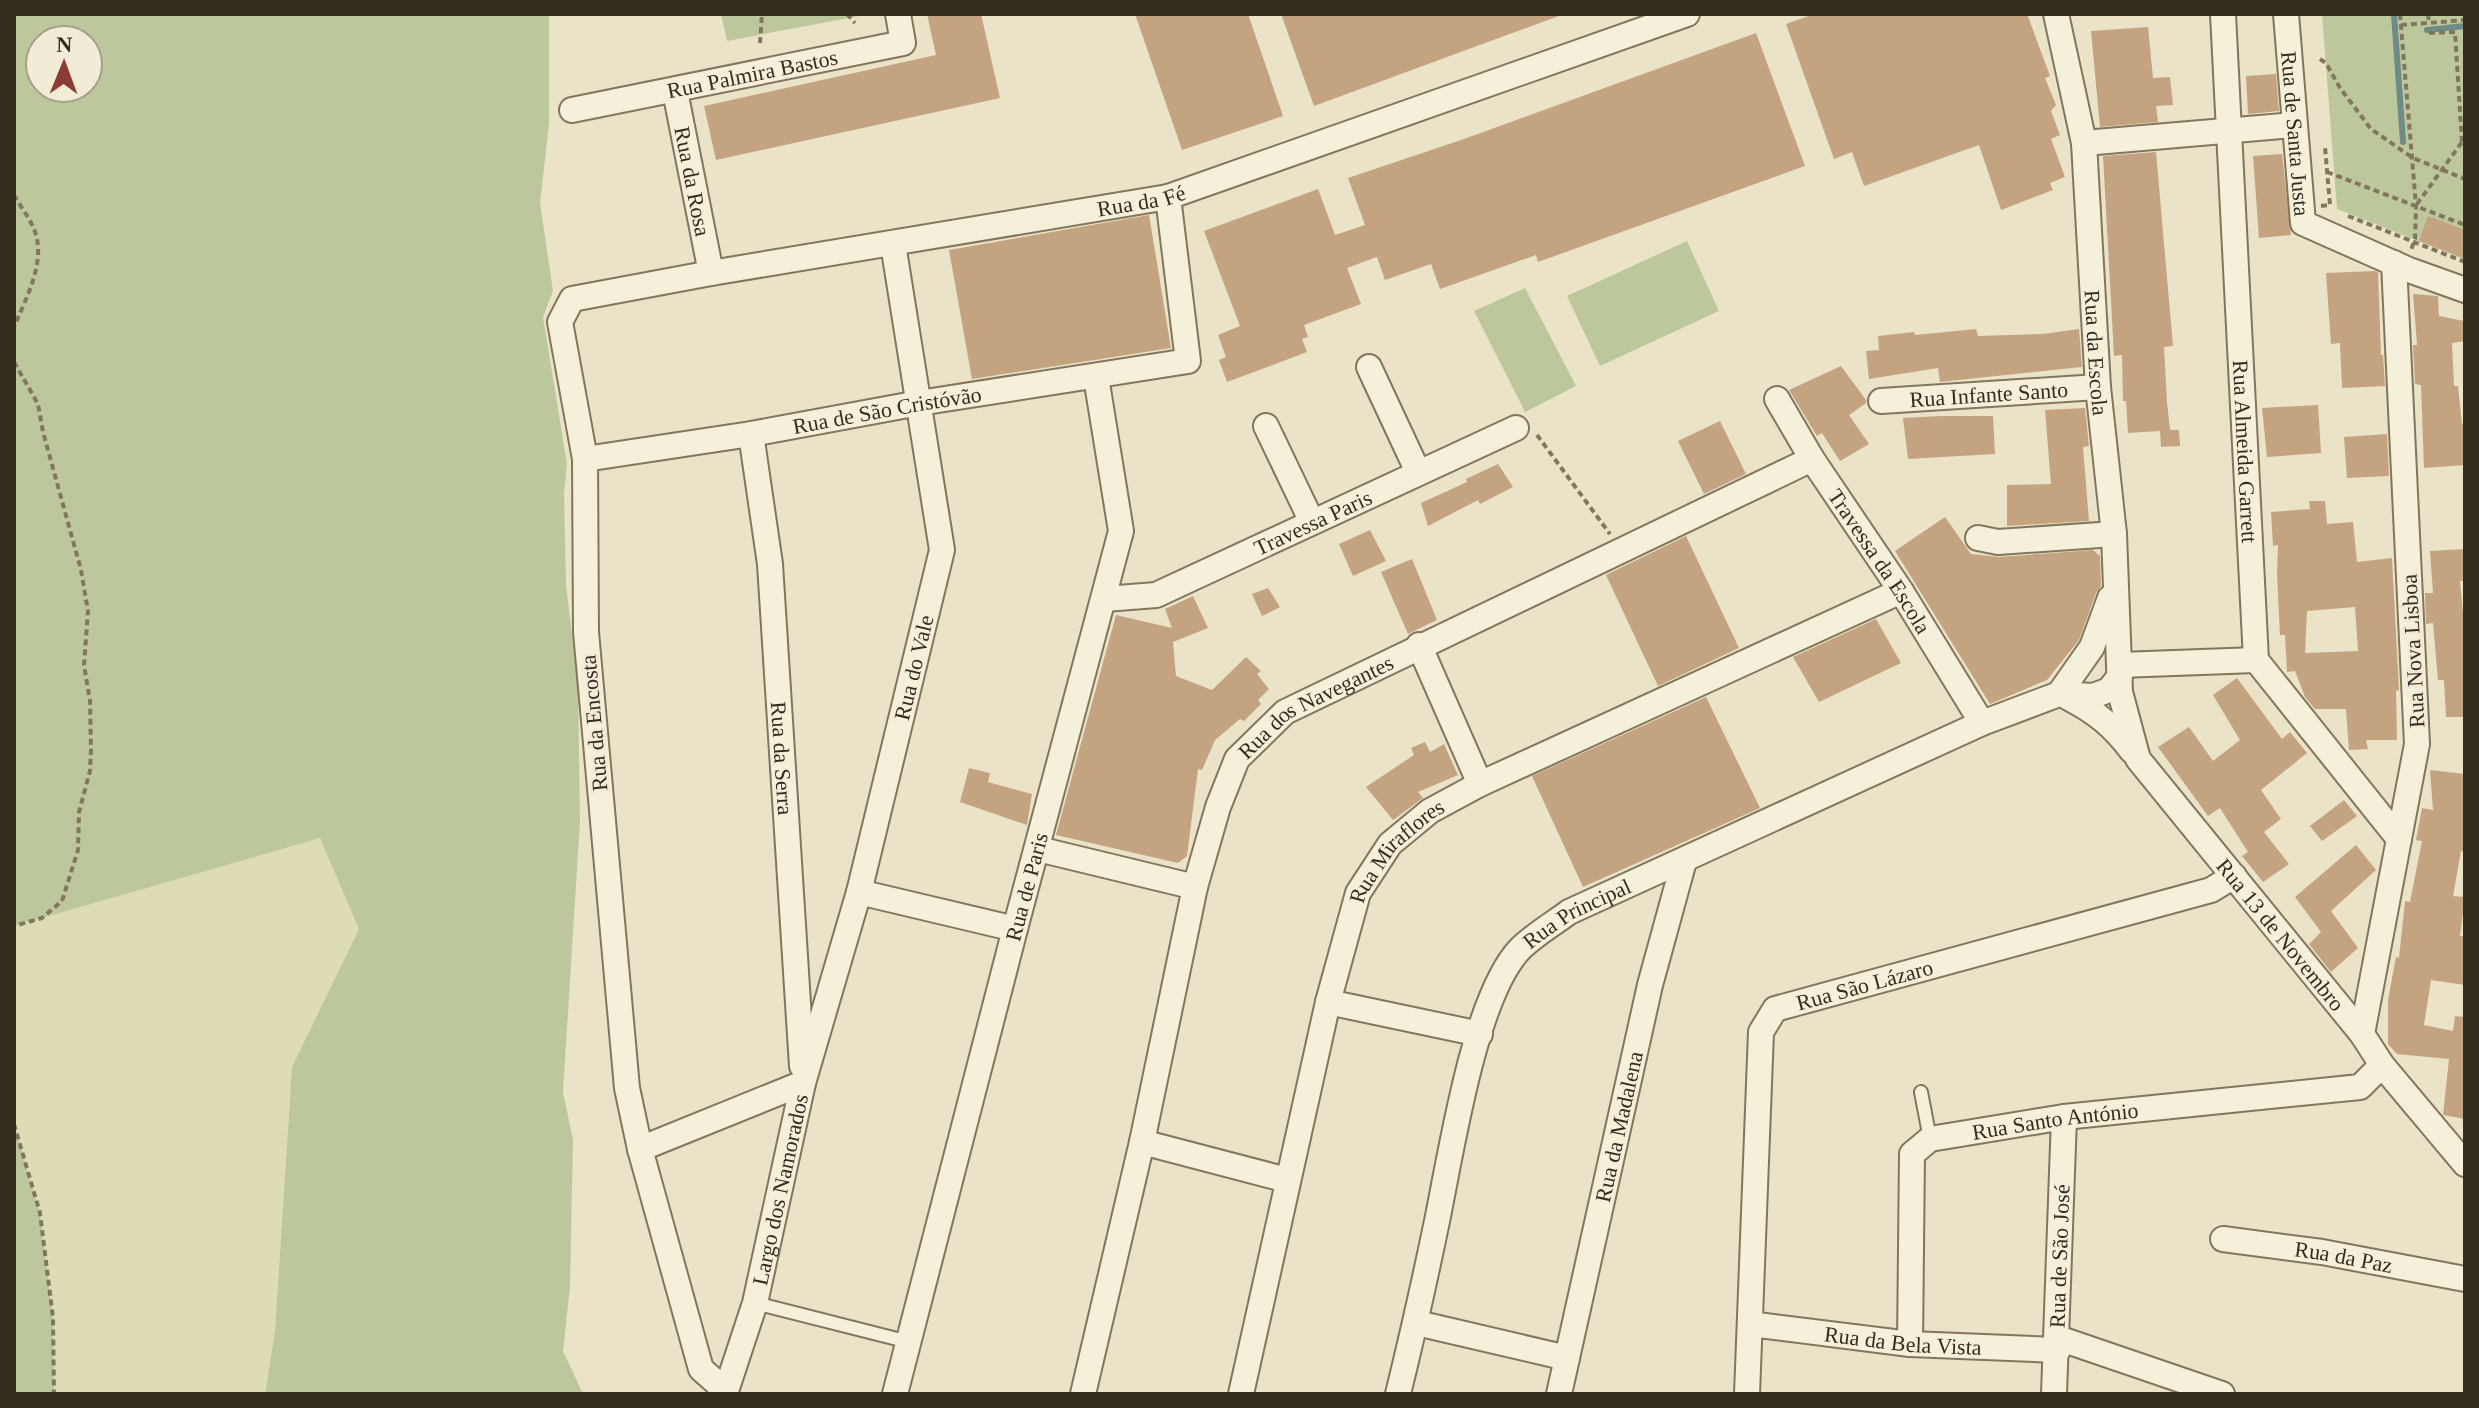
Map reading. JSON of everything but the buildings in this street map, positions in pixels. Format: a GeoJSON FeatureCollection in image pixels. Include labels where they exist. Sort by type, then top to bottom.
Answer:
{"type":"FeatureCollection","features":[{"type":"Feature","properties":{"kind":"street","name":"Rua Palmira Bastos"},"geometry":{"type":"LineString","coordinates":[[572,110],[903,43],[898,14]]}},
{"type":"Feature","properties":{"kind":"street","name":"Rua da Fé"},"geometry":{"type":"LineString","coordinates":[[572,299],[1168,197],[1687,14]]}},
{"type":"Feature","properties":{"kind":"street","name":"Rua da Escola"},"geometry":{"type":"LineString","coordinates":[[2056,14],[2092,142],[2098,387],[2114,534],[2120,678]]}},
{"type":"Feature","properties":{"kind":"street","name":"Rua Almeida Garrett"},"geometry":{"type":"LineString","coordinates":[[2223,14],[2256,660]]}},
{"type":"Feature","properties":{"kind":"street","name":"Rua de Santa Justa"},"geometry":{"type":"LineString","coordinates":[[2286,14],[2303,223],[2465,290]]}},
{"type":"Feature","properties":{"kind":"street","name":"Rua da Rosa"},"geometry":{"type":"LineString","coordinates":[[675,91],[711,273]]}},
{"type":"Feature","properties":{"kind":"street"},"geometry":{"type":"LineString","coordinates":[[2092,142],[2294,125]]}},
{"type":"Feature","properties":{"kind":"street","name":"Rua de São Cristóvão"},"geometry":{"type":"LineString","coordinates":[[585,459],[1188,361],[1168,197]]}},
{"type":"Feature","properties":{"kind":"street","name":"Rua do Vale"},"geometry":{"type":"LineString","coordinates":[[803,1083],[859,892],[942,550],[893,244]]}},
{"type":"Feature","properties":{"kind":"street","name":"Rua Nova Lisboa"},"geometry":{"type":"LineString","coordinates":[[2362,1034],[2417,744],[2394,263]]}},
{"type":"Feature","properties":{"kind":"street","name":"Rua da Encosta"},"geometry":{"type":"LineString","coordinates":[[572,299],[560,322],[585,459],[588,648],[627,1088],[640,1149]]}},
{"type":"Feature","properties":{"kind":"street"},"geometry":{"type":"LineString","coordinates":[[1369,367],[1418,472]]}},
{"type":"Feature","properties":{"kind":"street","name":"Rua de Paris"},"geometry":{"type":"LineString","coordinates":[[895,1394],[1121,531],[1096,377]]}},
{"type":"Feature","properties":{"kind":"street","name":"Rua Infante Santo"},"geometry":{"type":"LineString","coordinates":[[1881,401],[2098,387]]}},
{"type":"Feature","properties":{"kind":"street","name":"Travessa da Escola"},"geometry":{"type":"LineString","coordinates":[[1777,399],[1812,459],[1901,591],[1982,723]]}},
{"type":"Feature","properties":{"kind":"street"},"geometry":{"type":"LineString","coordinates":[[1266,426],[1312,522]]}},
{"type":"Feature","properties":{"kind":"street","name":"Travessa Paris"},"geometry":{"type":"LineString","coordinates":[[1105,599],[1156,595],[1516,428]]}},
{"type":"Feature","properties":{"kind":"street","name":"Rua da Serra"},"geometry":{"type":"LineString","coordinates":[[751,434],[770,564],[803,1083]]}},
{"type":"Feature","properties":{"kind":"street","name":"Rua dos Navegantes"},"geometry":{"type":"LineString","coordinates":[[1083,1394],[1142,1142],[1195,887],[1218,807],[1237,759],[1285,712],[1419,645],[1812,459]]}},
{"type":"Feature","properties":{"kind":"street"},"geometry":{"type":"LineString","coordinates":[[1978,538],[1998,542],[2114,534]]}},
{"type":"Feature","properties":{"kind":"street"},"geometry":{"type":"LineString","coordinates":[[2059,694],[2092,647],[2115,583]]}},
{"type":"Feature","properties":{"kind":"street","name":"Rua Miraflores"},"geometry":{"type":"LineString","coordinates":[[1241,1394],[1328,1002],[1358,893],[1390,844],[1430,811],[1480,784],[1901,591]]}},
{"type":"Feature","properties":{"kind":"street"},"geometry":{"type":"LineString","coordinates":[[1419,645],[1480,784]]}},
{"type":"Feature","properties":{"kind":"street"},"geometry":{"type":"LineString","coordinates":[[2077,672],[2099,670],[2120,678],[2256,660],[2399,839]]}},
{"type":"Feature","properties":{"kind":"street"},"geometry":{"type":"LineString","coordinates":[[2059,694],[2093,696],[2109,690],[2120,678]]}},
{"type":"Feature","properties":{"kind":"street","name":"Rua 13 de Novembro"},"geometry":{"type":"LineString","coordinates":[[2120,678],[2138,759],[2465,1164]]}},
{"type":"Feature","properties":{"kind":"street"},"geometry":{"type":"LineString","coordinates":[[2059,694],[2093,711],[2113,726],[2138,759]]}},
{"type":"Feature","properties":{"kind":"street","name":"Rua Principal"},"geometry":{"type":"LineString","coordinates":[[1398,1394],[1417,1323],[1464,1092],[1497,986],[1520,950],[1569,912],[1982,723],[2059,694]]}},
{"type":"Feature","properties":{"kind":"street"},"geometry":{"type":"LineString","coordinates":[[1038,849],[1195,887]]}},
{"type":"Feature","properties":{"kind":"street","name":"Rua da Madalena"},"geometry":{"type":"LineString","coordinates":[[1559,1394],[1650,985],[1684,861]]}},
{"type":"Feature","properties":{"kind":"street","name":"Rua São Lázaro"},"geometry":{"type":"LineString","coordinates":[[1747,1394],[1761,1032],[1775,1009],[2211,890],[2234,876]]}},
{"type":"Feature","properties":{"kind":"street"},"geometry":{"type":"LineString","coordinates":[[859,892],[1015,929]]}},
{"type":"Feature","properties":{"kind":"street"},"geometry":{"type":"LineString","coordinates":[[1328,1002],[1480,1034]]}},
{"type":"Feature","properties":{"kind":"street","name":"Rua Santo António"},"geometry":{"type":"LineString","coordinates":[[1930,1139],[2064,1117],[2360,1087],[2382,1065]]}},
{"type":"Feature","properties":{"kind":"street","name":"Largo dos Namorados"},"geometry":{"type":"LineString","coordinates":[[803,1083],[755,1303],[726,1392],[701,1369],[640,1149],[803,1083]]}},
{"type":"Feature","properties":{"kind":"street","name":"Rua de São José"},"geometry":{"type":"LineString","coordinates":[[2054,1394],[2064,1117]]}},
{"type":"Feature","properties":{"kind":"street"},"geometry":{"type":"LineString","coordinates":[[1910,1344],[1912,1154],[1930,1139]]}},
{"type":"Feature","properties":{"kind":"street"},"geometry":{"type":"LineString","coordinates":[[1142,1142],[1287,1180]]}},
{"type":"Feature","properties":{"kind":"street","name":"Rua da Paz"},"geometry":{"type":"LineString","coordinates":[[2223,1239],[2322,1252],[2465,1279]]}},
{"type":"Feature","properties":{"kind":"street"},"geometry":{"type":"LineString","coordinates":[[1417,1323],[1567,1358]]}},
{"type":"Feature","properties":{"kind":"street","name":"Rua da Bela Vista"},"geometry":{"type":"LineString","coordinates":[[1750,1324],[1910,1344],[2058,1344],[2222,1394]]}},
{"type":"Feature","properties":{"kind":"lane"},"geometry":{"type":"LineString","coordinates":[[1921,1092],[1930,1139]]}},
{"type":"Feature","properties":{"kind":"lane"},"geometry":{"type":"LineString","coordinates":[[755,1303],[909,1342]]}},
{"type":"Feature","properties":{"kind":"path"},"geometry":{"type":"LineString","coordinates":[[760,43],[762,14]]}},
{"type":"Feature","properties":{"kind":"path"},"geometry":{"type":"LineString","coordinates":[[847,14],[855,23]]}},
{"type":"Feature","properties":{"kind":"path"},"geometry":{"type":"LineString","coordinates":[[2400,14],[2413,158],[2415,239]]}},
{"type":"Feature","properties":{"kind":"path"},"geometry":{"type":"LineString","coordinates":[[2428,14],[2429,23]]}},
{"type":"Feature","properties":{"kind":"path"},"geometry":{"type":"LineString","coordinates":[[2401,25],[2465,20]]}},
{"type":"Feature","properties":{"kind":"path"},"geometry":{"type":"LineString","coordinates":[[2416,206],[2463,140],[2455,32],[2429,33]]}},
{"type":"Feature","properties":{"kind":"path"},"geometry":{"type":"LineString","coordinates":[[2320,59],[2326,63],[2340,88],[2371,129],[2413,158],[2465,179]]}},
{"type":"Feature","properties":{"kind":"path"},"geometry":{"type":"LineString","coordinates":[[2313,207],[2330,205],[2325,147]]}},
{"type":"Feature","properties":{"kind":"path"},"geometry":{"type":"LineString","coordinates":[[2327,172],[2465,225]]}},
{"type":"Feature","properties":{"kind":"path"},"geometry":{"type":"LineString","coordinates":[[14,195],[35,230],[37,247],[36,270],[14,327]]}},
{"type":"Feature","properties":{"kind":"path"},"geometry":{"type":"LineString","coordinates":[[2344,215],[2465,262]]}},
{"type":"Feature","properties":{"kind":"path"},"geometry":{"type":"LineString","coordinates":[[14,362],[38,404],[81,570],[88,611],[84,665],[90,701],[91,750],[90,771],[79,812],[78,850],[62,901],[42,918],[14,926]]}},
{"type":"Feature","properties":{"kind":"path"},"geometry":{"type":"LineString","coordinates":[[1516,428],[1524,424],[1532,429],[1616,543]]}},
{"type":"Feature","properties":{"kind":"path"},"geometry":{"type":"LineString","coordinates":[[14,1124],[40,1213],[53,1318],[54,1394]]}},
{"type":"Feature","properties":{"kind":"shaded area"},"geometry":{"type":"Polygon","coordinates":[[[320,837],[359,929],[292,1067],[275,1331],[265,1394],[54,1394],[53,1318],[40,1213],[14,1124],[14,926],[320,837]]]}},
{"type":"Feature","properties":{"kind":"green space"},"geometry":{"type":"Polygon","coordinates":[[[14,14],[549,14],[549,124],[540,203],[553,291],[543,317],[567,464],[564,493],[566,585],[578,686],[580,821],[563,1092],[573,1140],[570,1286],[563,1351],[583,1394],[265,1394],[275,1331],[292,1067],[359,929],[320,838],[14,926],[14,14]]]}},
{"type":"Feature","properties":{"kind":"green space"},"geometry":{"type":"Polygon","coordinates":[[[721,14],[859,14],[859,16],[727,41],[721,14]]]}},
{"type":"Feature","properties":{"kind":"green space"},"geometry":{"type":"Polygon","coordinates":[[[2322,14],[2465,14],[2465,259],[2337,209],[2322,14]]]}},
{"type":"Feature","properties":{"kind":"green space"},"geometry":{"type":"Polygon","coordinates":[[[1687,241],[1719,311],[1600,366],[1567,296],[1687,241]]]}},
{"type":"Feature","properties":{"kind":"green space"},"geometry":{"type":"Polygon","coordinates":[[[1525,288],[1576,386],[1525,412],[1474,311],[1525,288]]]}},
{"type":"Feature","properties":{"kind":"green space"},"geometry":{"type":"Polygon","coordinates":[[[14,1124],[40,1213],[53,1318],[54,1394],[14,1394],[14,1124]]]}},
{"type":"Feature","properties":{"kind":"waterway"},"geometry":{"type":"LineString","coordinates":[[2394,14],[2403,142]]}},
{"type":"Feature","properties":{"kind":"waterway"},"geometry":{"type":"LineString","coordinates":[[2427,30],[2465,26]]}}]}
